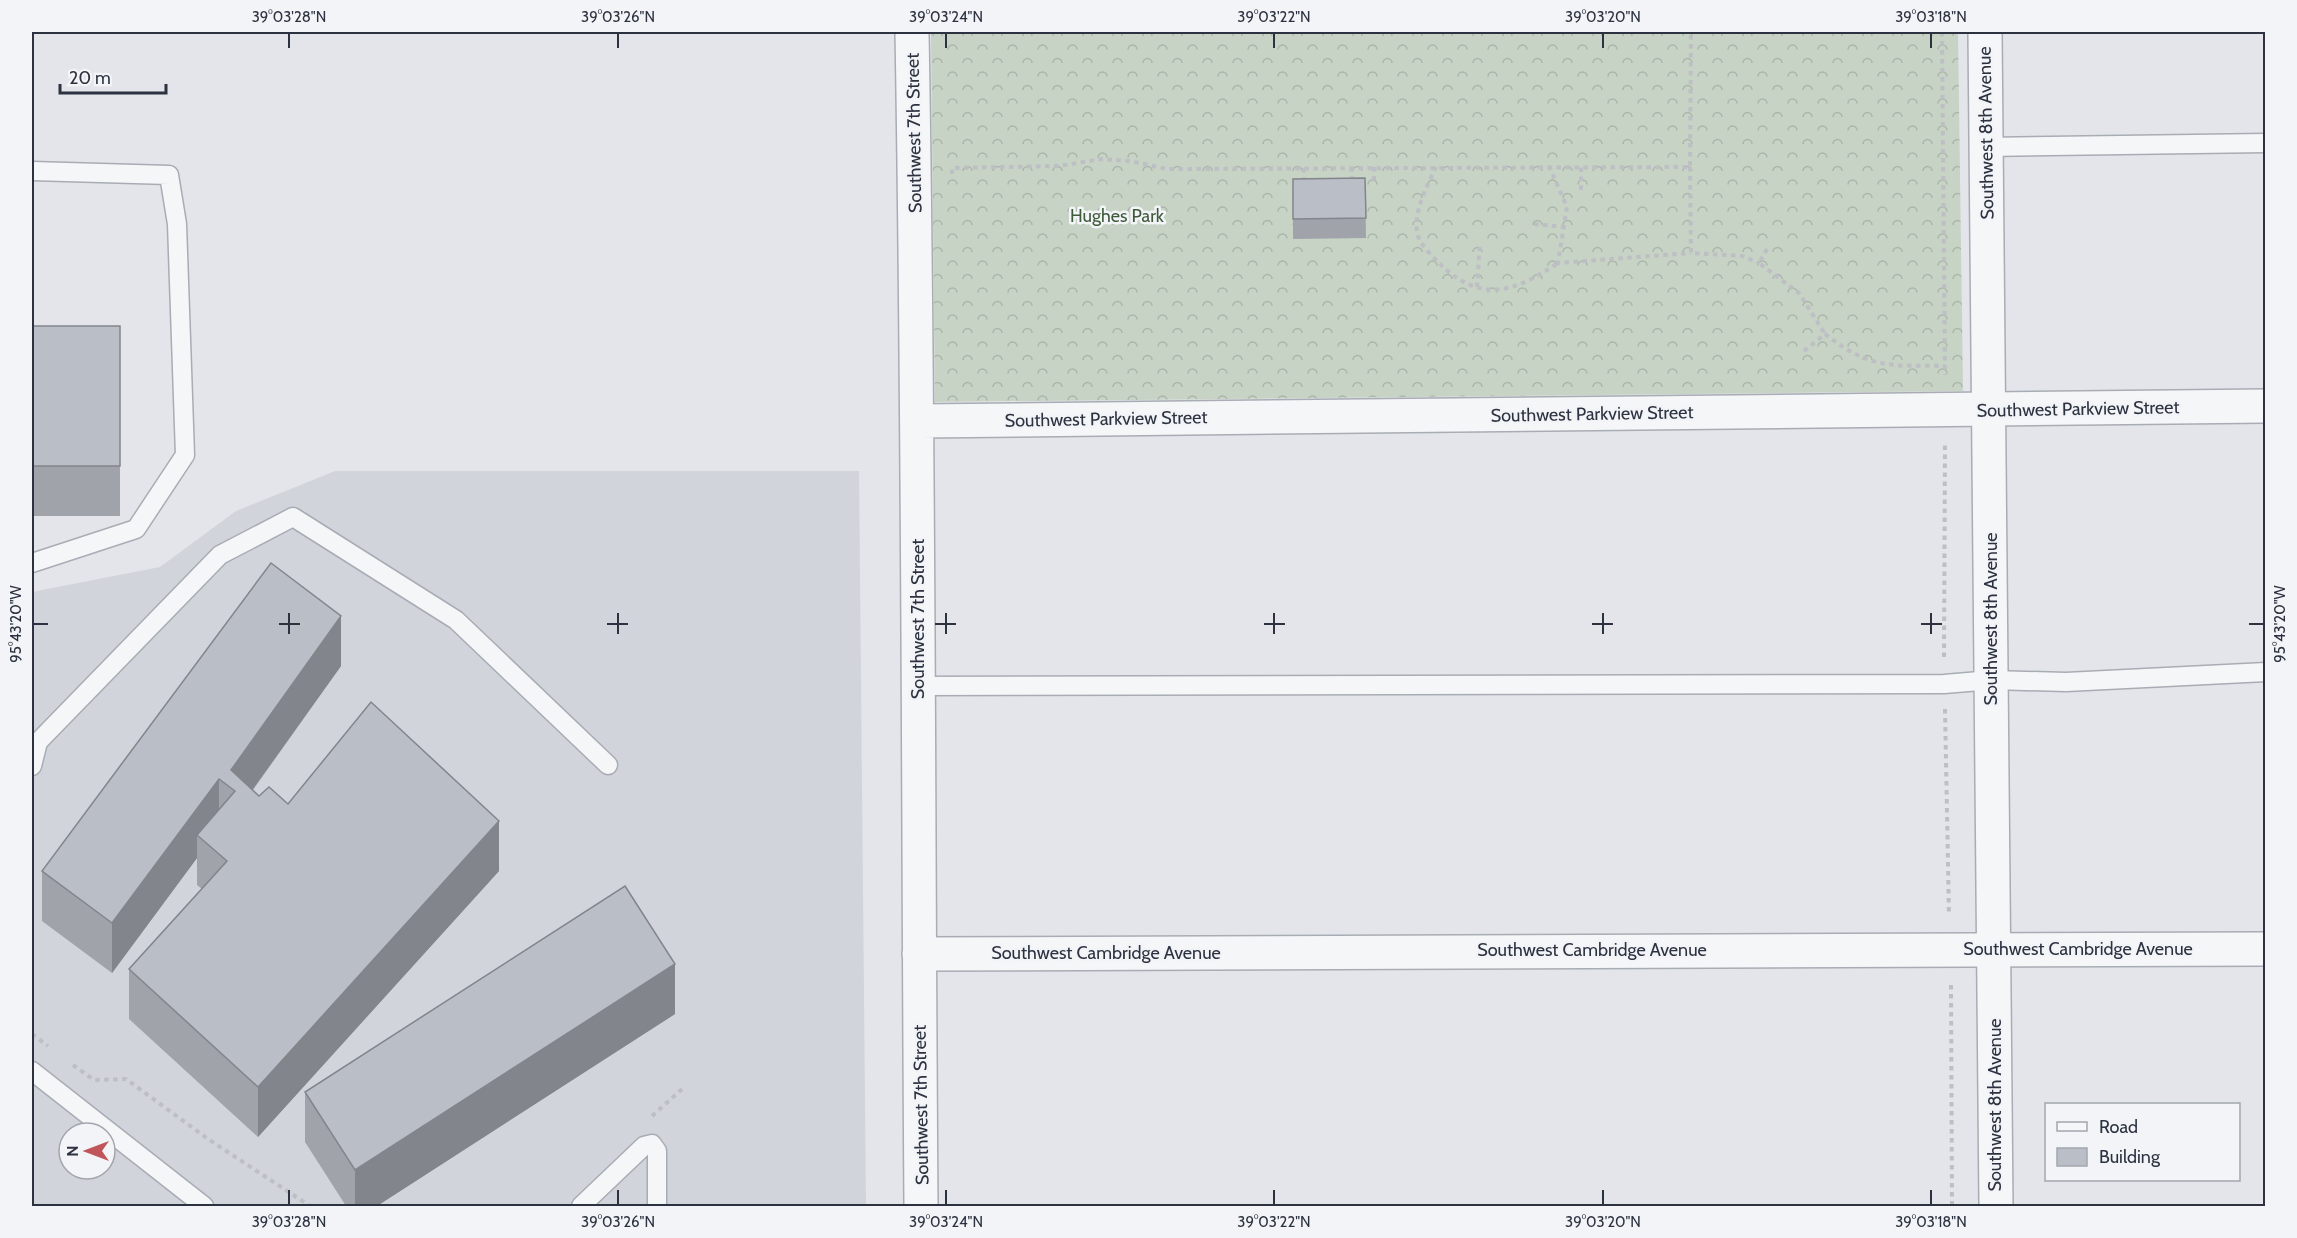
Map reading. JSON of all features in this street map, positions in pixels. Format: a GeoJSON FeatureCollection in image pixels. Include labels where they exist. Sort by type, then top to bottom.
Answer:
{"type":"FeatureCollection","features":[{"type":"Feature","properties":{"kind":"street","name":"Southwest 7th Street"},"geometry":{"type":"LineString","coordinates":[[912,32],[919,421],[917,686],[921,1206]]}},
{"type":"Feature","properties":{"kind":"street","name":"Southwest 8th Avenue"},"geometry":{"type":"LineString","coordinates":[[1985,32],[1996,1206]]}},
{"type":"Feature","properties":{"kind":"street","name":"Southwest Parkview Street"},"geometry":{"type":"LineString","coordinates":[[919,421],[2265,406]]}},
{"type":"Feature","properties":{"kind":"street","name":"Southwest Cambridge Avenue"},"geometry":{"type":"LineString","coordinates":[[919,954],[1950,948],[1995,951],[2265,949]]}},
{"type":"Feature","properties":{"kind":"lane"},"geometry":{"type":"LineString","coordinates":[[1986,147],[2265,143]]}},
{"type":"Feature","properties":{"kind":"lane"},"geometry":{"type":"LineString","coordinates":[[32,171],[169,175],[177,224],[185,455],[136,529],[32,563]]}},
{"type":"Feature","properties":{"kind":"lane"},"geometry":{"type":"LineString","coordinates":[[32,766],[38,742],[220,555],[292,517],[456,620],[608,765]]}},
{"type":"Feature","properties":{"kind":"lane"},"geometry":{"type":"LineString","coordinates":[[917,686],[1944,684],[1992,680],[2066,681],[2265,672]]}},
{"type":"Feature","properties":{"kind":"lane"},"geometry":{"type":"LineString","coordinates":[[32,1071],[204,1206]]}},
{"type":"Feature","properties":{"kind":"lane"},"geometry":{"type":"LineString","coordinates":[[581,1206],[644,1146],[652,1144],[657,1151],[657,1206]]}},
{"type":"Feature","properties":{"kind":"path"},"geometry":{"type":"LineString","coordinates":[[1691,32],[1691,253]]}},
{"type":"Feature","properties":{"kind":"path"},"geometry":{"type":"LineString","coordinates":[[1942,32],[1945,366],[1944,684],[1950,948],[1952,1206]]}},
{"type":"Feature","properties":{"kind":"path"},"geometry":{"type":"LineString","coordinates":[[951,180],[952,168],[1059,166],[1101,159],[1130,161],[1167,169],[1690,167]]}},
{"type":"Feature","properties":{"kind":"path"},"geometry":{"type":"LineString","coordinates":[[1549,166],[1567,207],[1558,263]]}},
{"type":"Feature","properties":{"kind":"path"},"geometry":{"type":"LineString","coordinates":[[1581,166],[1581,190]]}},
{"type":"Feature","properties":{"kind":"path"},"geometry":{"type":"LineString","coordinates":[[1351,167],[1352,186]]}},
{"type":"Feature","properties":{"kind":"path"},"geometry":{"type":"LineString","coordinates":[[1374,167],[1374,184]]}},
{"type":"Feature","properties":{"kind":"path"},"geometry":{"type":"LineString","coordinates":[[1437,167],[1418,211],[1417,234],[1429,252],[1453,276],[1477,287],[1498,291],[1526,284],[1558,263],[1691,253],[1742,256],[1759,263],[1799,293],[1826,334],[1848,352],[1878,364],[1945,366]]}},
{"type":"Feature","properties":{"kind":"path"},"geometry":{"type":"LineString","coordinates":[[1304,168],[1304,187]]}},
{"type":"Feature","properties":{"kind":"path"},"geometry":{"type":"LineString","coordinates":[[1534,224],[1564,226]]}},
{"type":"Feature","properties":{"kind":"path"},"geometry":{"type":"LineString","coordinates":[[1477,287],[1480,243]]}},
{"type":"Feature","properties":{"kind":"path"},"geometry":{"type":"LineString","coordinates":[[1759,263],[1767,249]]}},
{"type":"Feature","properties":{"kind":"path"},"geometry":{"type":"LineString","coordinates":[[1804,351],[1826,334]]}},
{"type":"Feature","properties":{"kind":"path"},"geometry":{"type":"LineString","coordinates":[[32,1034],[49,1047]]}},
{"type":"Feature","properties":{"kind":"path"},"geometry":{"type":"LineString","coordinates":[[67,1060],[94,1080],[126,1079],[208,1139],[310,1206]]}},
{"type":"Feature","properties":{"kind":"shaded area"},"geometry":{"type":"Polygon","coordinates":[[[335,471],[859,471],[866,1206],[32,1206],[32,592],[160,567],[236,511],[335,471]]]}},
{"type":"Feature","properties":{"kind":"green space","name":"Hughes Park"},"geometry":{"type":"Polygon","coordinates":[[[931,32],[1958,32],[1963,391],[935,402],[931,32]]]}},
{"type":"Feature","properties":{"kind":"building"},"geometry":{"type":"Polygon","coordinates":[[[1365,178],[1366,218],[1293,219],[1293,179],[1365,178]]]}},
{"type":"Feature","properties":{"kind":"building"},"geometry":{"type":"Polygon","coordinates":[[[32,326],[120,326],[120,466],[32,466],[32,326]]]}},
{"type":"Feature","properties":{"kind":"building"},"geometry":{"type":"Polygon","coordinates":[[[271,563],[341,616],[231,770],[259,796],[269,787],[288,804],[371,702],[499,821],[258,1087],[129,969],[227,861],[197,835],[235,791],[219,779],[112,923],[42,871],[271,563]]]}},
{"type":"Feature","properties":{"kind":"building"},"geometry":{"type":"Polygon","coordinates":[[[625,886],[675,964],[355,1170],[305,1092],[625,886]]]}}]}
